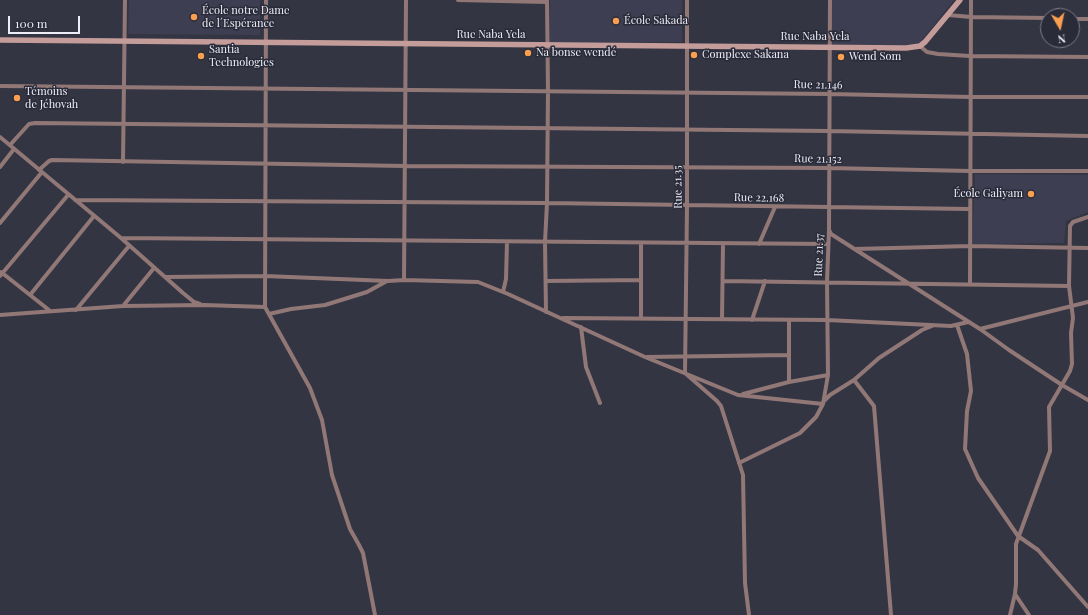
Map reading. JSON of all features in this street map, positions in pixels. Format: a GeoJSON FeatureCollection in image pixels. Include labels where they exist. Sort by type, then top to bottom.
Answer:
{"type":"FeatureCollection","features":[{"type":"Feature","properties":{"kind":"street"},"geometry":{"type":"LineString","coordinates":[[123,162],[125,0]]}},
{"type":"Feature","properties":{"kind":"street"},"geometry":{"type":"LineString","coordinates":[[266,0],[265,307],[310,388],[322,420],[332,476],[350,529],[363,553],[375,615]]}},
{"type":"Feature","properties":{"kind":"street"},"geometry":{"type":"LineString","coordinates":[[404,280],[406,0]]}},
{"type":"Feature","properties":{"kind":"street"},"geometry":{"type":"LineString","coordinates":[[458,0],[547,1],[548,129],[546,312]]}},
{"type":"Feature","properties":{"kind":"street","name":"Rue 21.35"},"geometry":{"type":"LineString","coordinates":[[685,373],[688,0]]}},
{"type":"Feature","properties":{"kind":"street","name":"Rue 21.37"},"geometry":{"type":"LineString","coordinates":[[739,463],[800,433],[816,417],[824,403],[828,375],[827,244],[829,230],[830,0]]}},
{"type":"Feature","properties":{"kind":"street"},"geometry":{"type":"LineString","coordinates":[[960,0],[920,46],[927,52],[932,54],[970,56],[1088,57]]}},
{"type":"Feature","properties":{"kind":"street"},"geometry":{"type":"LineString","coordinates":[[970,0],[970,284]]}},
{"type":"Feature","properties":{"kind":"street"},"geometry":{"type":"LineString","coordinates":[[948,15],[970,17],[1040,18]]}},
{"type":"Feature","properties":{"kind":"street","name":"Rue Naba Yela"},"geometry":{"type":"LineString","coordinates":[[0,40],[547,46],[906,48],[920,46]]}},
{"type":"Feature","properties":{"kind":"street"},"geometry":{"type":"LineString","coordinates":[[0,91],[2,86]]}},
{"type":"Feature","properties":{"kind":"street","name":"Rue 21.146"},"geometry":{"type":"LineString","coordinates":[[2,86],[1088,97]]}},
{"type":"Feature","properties":{"kind":"street"},"geometry":{"type":"LineString","coordinates":[[10,145],[31,123],[829,131],[1088,136]]}},
{"type":"Feature","properties":{"kind":"street"},"geometry":{"type":"LineString","coordinates":[[0,137],[194,302],[204,305]]}},
{"type":"Feature","properties":{"kind":"street"},"geometry":{"type":"LineString","coordinates":[[0,167],[14,149]]}},
{"type":"Feature","properties":{"kind":"street","name":"Rue 21.152"},"geometry":{"type":"LineString","coordinates":[[0,223],[49,161],[52,160],[405,166],[1088,171]]}},
{"type":"Feature","properties":{"kind":"street"},"geometry":{"type":"LineString","coordinates":[[50,310],[1,273],[68,195]]}},
{"type":"Feature","properties":{"kind":"street","name":"Rue 22.168"},"geometry":{"type":"LineString","coordinates":[[75,200],[970,209]]}},
{"type":"Feature","properties":{"kind":"street"},"geometry":{"type":"LineString","coordinates":[[759,244],[775,207]]}},
{"type":"Feature","properties":{"kind":"street"},"geometry":{"type":"LineString","coordinates":[[30,296],[94,216]]}},
{"type":"Feature","properties":{"kind":"street"},"geometry":{"type":"LineString","coordinates":[[1010,615],[1016,584],[1016,544],[1050,451],[1049,407],[1070,371],[1072,364],[1070,342],[1073,318],[1069,286],[1071,224],[1074,221],[1088,217]]}},
{"type":"Feature","properties":{"kind":"street"},"geometry":{"type":"LineString","coordinates":[[829,230],[831,234],[980,329],[1062,385],[1088,400]]}},
{"type":"Feature","properties":{"kind":"street"},"geometry":{"type":"LineString","coordinates":[[120,238],[827,244]]}},
{"type":"Feature","properties":{"kind":"street"},"geometry":{"type":"LineString","coordinates":[[503,292],[506,279],[507,242]]}},
{"type":"Feature","properties":{"kind":"street"},"geometry":{"type":"LineString","coordinates":[[641,243],[641,319]]}},
{"type":"Feature","properties":{"kind":"street"},"geometry":{"type":"LineString","coordinates":[[722,319],[724,281],[723,244]]}},
{"type":"Feature","properties":{"kind":"street"},"geometry":{"type":"LineString","coordinates":[[76,310],[129,246]]}},
{"type":"Feature","properties":{"kind":"street"},"geometry":{"type":"LineString","coordinates":[[854,249],[970,246],[1088,248]]}},
{"type":"Feature","properties":{"kind":"street"},"geometry":{"type":"LineString","coordinates":[[123,306],[154,268]]}},
{"type":"Feature","properties":{"kind":"street"},"geometry":{"type":"LineString","coordinates":[[166,277],[265,276],[388,281],[478,282],[645,357],[738,395],[824,403],[830,395],[854,380],[879,358],[922,330],[934,326]]}},
{"type":"Feature","properties":{"kind":"street"},"geometry":{"type":"LineString","coordinates":[[546,281],[641,280]]}},
{"type":"Feature","properties":{"kind":"street"},"geometry":{"type":"LineString","coordinates":[[269,314],[291,309],[325,305],[367,292],[388,281]]}},
{"type":"Feature","properties":{"kind":"street"},"geometry":{"type":"LineString","coordinates":[[724,281],[1069,286]]}},
{"type":"Feature","properties":{"kind":"street"},"geometry":{"type":"LineString","coordinates":[[752,320],[765,282]]}},
{"type":"Feature","properties":{"kind":"street"},"geometry":{"type":"LineString","coordinates":[[980,329],[1088,302]]}},
{"type":"Feature","properties":{"kind":"street"},"geometry":{"type":"LineString","coordinates":[[0,315],[50,310],[76,310],[123,306],[204,305],[265,307]]}},
{"type":"Feature","properties":{"kind":"street"},"geometry":{"type":"LineString","coordinates":[[560,318],[827,320],[934,326],[957,325],[968,322]]}},
{"type":"Feature","properties":{"kind":"street"},"geometry":{"type":"LineString","coordinates":[[789,320],[789,382]]}},
{"type":"Feature","properties":{"kind":"street"},"geometry":{"type":"LineString","coordinates":[[957,325],[967,354],[971,391],[967,411],[965,449],[978,478],[1018,536],[1038,550],[1088,607]]}},
{"type":"Feature","properties":{"kind":"street"},"geometry":{"type":"LineString","coordinates":[[581,327],[586,366],[600,403]]}},
{"type":"Feature","properties":{"kind":"street"},"geometry":{"type":"LineString","coordinates":[[645,357],[789,355]]}},
{"type":"Feature","properties":{"kind":"street"},"geometry":{"type":"LineString","coordinates":[[685,373],[718,401],[721,406],[743,475],[744,583],[748,615]]}},
{"type":"Feature","properties":{"kind":"street"},"geometry":{"type":"LineString","coordinates":[[738,395],[789,382],[828,375]]}},
{"type":"Feature","properties":{"kind":"street"},"geometry":{"type":"LineString","coordinates":[[854,380],[874,406],[891,615]]}},
{"type":"Feature","properties":{"kind":"street"},"geometry":{"type":"LineString","coordinates":[[1015,594],[1029,615]]}},
{"type":"Feature","properties":{"kind":"shaded area","name":"École notre Dame de l´Espérance"},"geometry":{"type":"Polygon","coordinates":[[[129,0],[260,0],[260,35],[128,34],[129,0]]]}},
{"type":"Feature","properties":{"kind":"shaded area","name":"École Sakada"},"geometry":{"type":"Polygon","coordinates":[[[550,0],[682,0],[682,42],[549,42],[550,0]]]}},
{"type":"Feature","properties":{"kind":"shaded area"},"geometry":{"type":"Polygon","coordinates":[[[832,0],[954,0],[921,41],[916,44],[832,45],[832,0]]]}},
{"type":"Feature","properties":{"kind":"shaded area","name":"École Galiyam"},"geometry":{"type":"Polygon","coordinates":[[[975,174],[1088,175],[1088,212],[1066,221],[1064,243],[972,244],[975,174]]]}},
{"type":"Feature","properties":{"kind":"place","name":"École notre Dame de l´Espérance"},"geometry":{"type":"Point","coordinates":[194,17]}},
{"type":"Feature","properties":{"kind":"place","name":"École Sakada"},"geometry":{"type":"Point","coordinates":[616,21]}},
{"type":"Feature","properties":{"kind":"place","name":"Na bonse wendé"},"geometry":{"type":"Point","coordinates":[528,53]}},
{"type":"Feature","properties":{"kind":"place","name":"Complexe Sakana"},"geometry":{"type":"Point","coordinates":[694,55]}},
{"type":"Feature","properties":{"kind":"place","name":"Santia Technologies"},"geometry":{"type":"Point","coordinates":[201,56]}},
{"type":"Feature","properties":{"kind":"place","name":"Wend Som"},"geometry":{"type":"Point","coordinates":[841,57]}},
{"type":"Feature","properties":{"kind":"place","name":"Témoins de Jéhovah"},"geometry":{"type":"Point","coordinates":[17,98]}},
{"type":"Feature","properties":{"kind":"place","name":"École Galiyam"},"geometry":{"type":"Point","coordinates":[1031,194]}}]}
